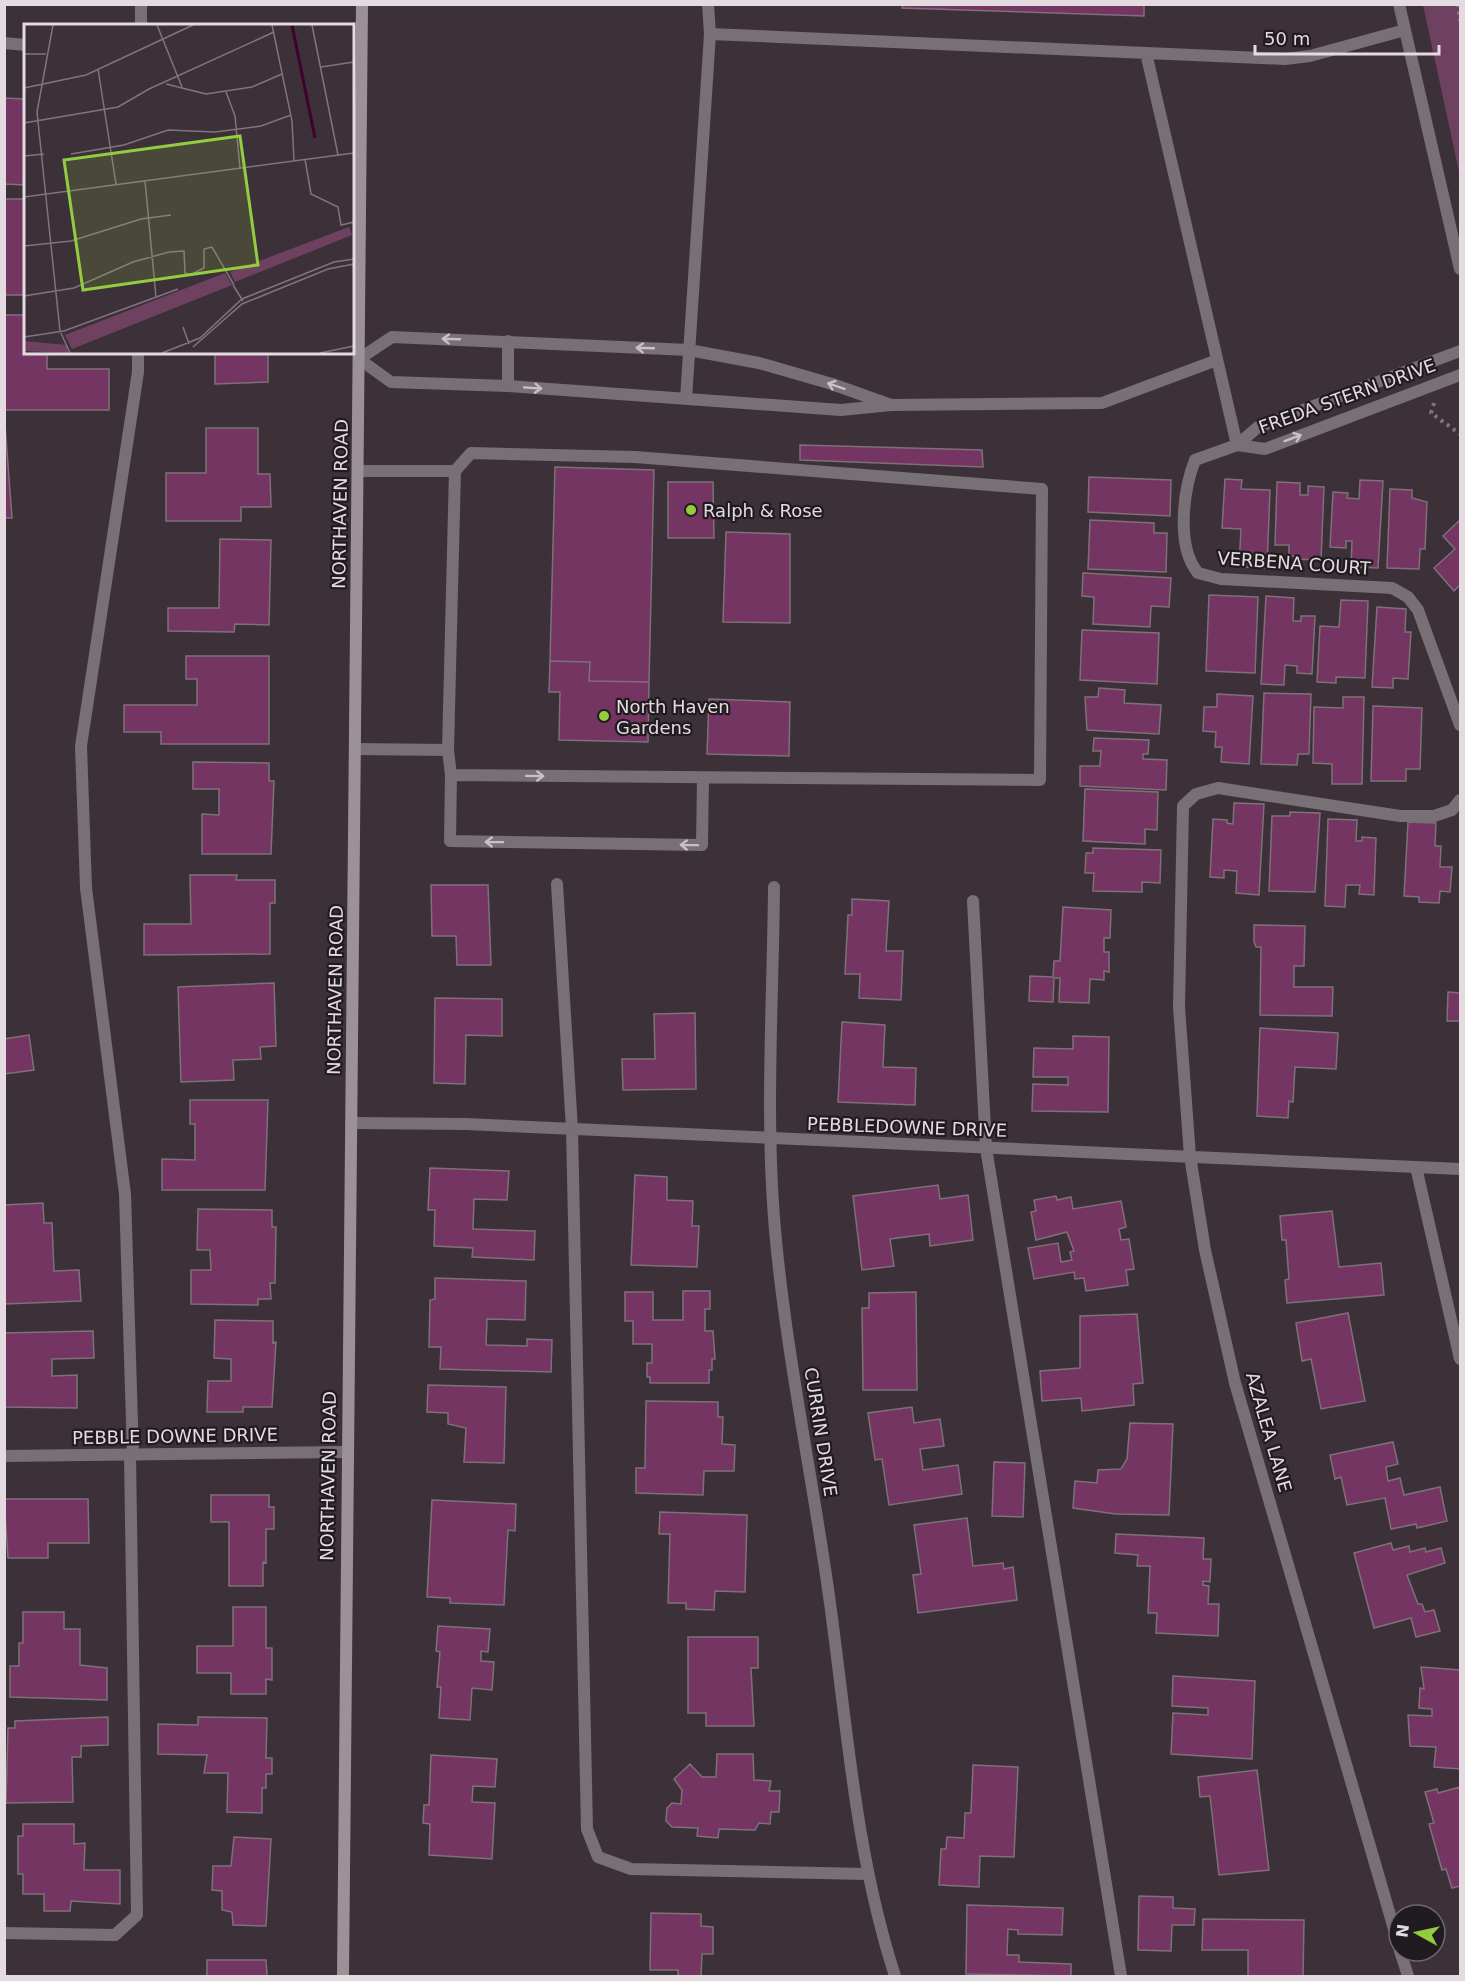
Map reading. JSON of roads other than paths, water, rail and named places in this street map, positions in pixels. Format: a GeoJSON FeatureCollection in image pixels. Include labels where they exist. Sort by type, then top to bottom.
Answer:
{"type":"FeatureCollection","features":[{"type":"Feature","properties":{"kind":"street"},"geometry":{"type":"LineString","coordinates":[[141,4],[141,24]]}},
{"type":"Feature","properties":{"kind":"street","name":"NORTHAVEN ROAD"},"geometry":{"type":"LineString","coordinates":[[343,1977],[346,1452],[359,359],[357,53],[362,4]]}},
{"type":"Feature","properties":{"kind":"street"},"geometry":{"type":"LineString","coordinates":[[686,399],[710,34],[708,4]]}},
{"type":"Feature","properties":{"kind":"street"},"geometry":{"type":"LineString","coordinates":[[1399,4],[1461,269]]}},
{"type":"Feature","properties":{"kind":"street"},"geometry":{"type":"LineString","coordinates":[[710,34],[1285,59],[1310,56],[1405,30]]}},
{"type":"Feature","properties":{"kind":"street"},"geometry":{"type":"LineString","coordinates":[[4,43],[24,45]]}},
{"type":"Feature","properties":{"kind":"street"},"geometry":{"type":"LineString","coordinates":[[1146,53],[1237,445]]}},
{"type":"Feature","properties":{"kind":"street"},"geometry":{"type":"LineString","coordinates":[[891,405],[832,384],[759,363],[689,350],[392,337],[359,359],[391,382],[508,386],[841,410],[891,405],[1102,403],[1217,360]]}},
{"type":"Feature","properties":{"kind":"street"},"geometry":{"type":"LineString","coordinates":[[508,341],[508,386]]}},
{"type":"Feature","properties":{"kind":"street","name":"FREDA STERN DRIVE"},"geometry":{"type":"LineString","coordinates":[[1237,445],[1258,427],[1461,351]]}},
{"type":"Feature","properties":{"kind":"street"},"geometry":{"type":"LineString","coordinates":[[4,1933],[116,1935],[137,1915],[125,1194],[86,888],[81,746],[116,526],[138,372],[138,354]]}},
{"type":"Feature","properties":{"kind":"street","name":"FREDA STERN DRIVE"},"geometry":{"type":"LineString","coordinates":[[1237,445],[1265,449],[1461,375]]}},
{"type":"Feature","properties":{"kind":"street","name":"VERBENA COURT"},"geometry":{"type":"LineString","coordinates":[[1237,445],[1195,460],[1186,484],[1187,555],[1190,564],[1198,573],[1221,579],[1392,588],[1408,597],[1418,610],[1461,725]]}},
{"type":"Feature","properties":{"kind":"street"},"geometry":{"type":"LineString","coordinates":[[451,775],[1040,780],[1042,489],[635,457],[471,453],[455,471],[448,750],[451,775],[450,841],[702,845],[703,778]]}},
{"type":"Feature","properties":{"kind":"street"},"geometry":{"type":"LineString","coordinates":[[358,471],[455,471]]}},
{"type":"Feature","properties":{"kind":"street"},"geometry":{"type":"LineString","coordinates":[[355,749],[448,750]]}},
{"type":"Feature","properties":{"kind":"street","name":"AZALEA LANE"},"geometry":{"type":"LineString","coordinates":[[1387,1905],[1235,1383],[1205,1250],[1190,1156],[1179,1007],[1183,806],[1196,794],[1218,788],[1400,816],[1434,816],[1452,810],[1461,800]]}},
{"type":"Feature","properties":{"kind":"street"},"geometry":{"type":"LineString","coordinates":[[557,884],[572,1129],[586,1829],[597,1857],[631,1869],[866,1874]]}},
{"type":"Feature","properties":{"kind":"street","name":"CURRIN DRIVE"},"geometry":{"type":"LineString","coordinates":[[774,887],[770,1139],[775,1229],[786,1322],[828,1594],[866,1874],[895,1977]]}},
{"type":"Feature","properties":{"kind":"street"},"geometry":{"type":"LineString","coordinates":[[973,901],[986,1148],[1121,1977]]}},
{"type":"Feature","properties":{"kind":"street","name":"PEBBLEDOWNE DRIVE"},"geometry":{"type":"LineString","coordinates":[[351,1123],[572,1129],[1461,1169]]}},
{"type":"Feature","properties":{"kind":"street"},"geometry":{"type":"LineString","coordinates":[[1416,1167],[1461,1359]]}},
{"type":"Feature","properties":{"kind":"street","name":"PEBBLE DOWNE DRIVE"},"geometry":{"type":"LineString","coordinates":[[4,1456],[346,1452]]}},
{"type":"Feature","properties":{"kind":"place","name":"Ralph & Rose"},"geometry":{"type":"Point","coordinates":[691,510]}},
{"type":"Feature","properties":{"kind":"place","name":"North Haven Gardens"},"geometry":{"type":"Point","coordinates":[604,716]}}]}
